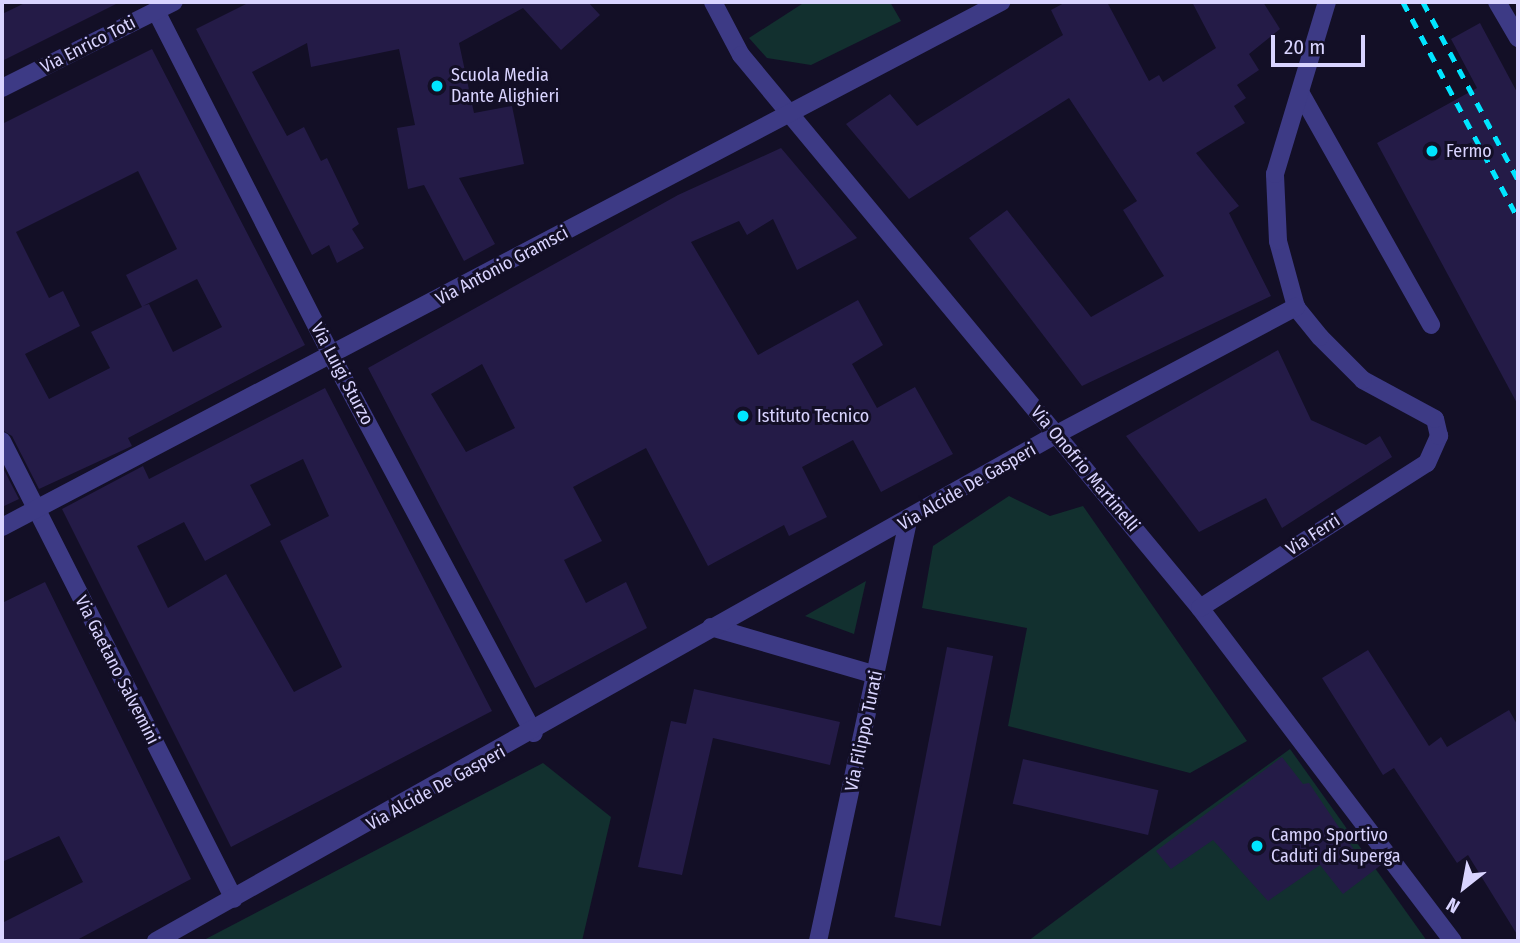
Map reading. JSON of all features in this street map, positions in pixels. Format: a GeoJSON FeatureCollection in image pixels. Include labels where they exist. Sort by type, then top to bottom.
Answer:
{"type":"FeatureCollection","features":[{"type":"Feature","properties":{"kind":"street","name":"Via Enrico Toti"},"geometry":{"type":"LineString","coordinates":[[2,88],[174,2]]}},
{"type":"Feature","properties":{"kind":"street","name":"Via Onofrio Martinelli"},"geometry":{"type":"LineString","coordinates":[[713,2],[741,55],[1200,608],[1453,941]]}},
{"type":"Feature","properties":{"kind":"street","name":"Via Antonio Gramsci"},"geometry":{"type":"LineString","coordinates":[[2,527],[1001,2]]}},
{"type":"Feature","properties":{"kind":"street"},"geometry":{"type":"LineString","coordinates":[[1296,307],[1278,241],[1275,174],[1327,2]]}},
{"type":"Feature","properties":{"kind":"street"},"geometry":{"type":"LineString","coordinates":[[1497,2],[1518,38]]}},
{"type":"Feature","properties":{"kind":"street","name":"Via Luigi Sturzo"},"geometry":{"type":"LineString","coordinates":[[156,11],[331,355],[534,733]]}},
{"type":"Feature","properties":{"kind":"street"},"geometry":{"type":"LineString","coordinates":[[1301,94],[1431,325]]}},
{"type":"Feature","properties":{"kind":"street","name":"Via Alcide De Gasperi"},"geometry":{"type":"LineString","coordinates":[[163,940],[534,733],[711,627],[908,521],[1057,435],[1296,307]]}},
{"type":"Feature","properties":{"kind":"street","name":"Via Ferri"},"geometry":{"type":"LineString","coordinates":[[1200,608],[1427,463],[1439,436],[1435,419],[1363,380],[1296,307]]}},
{"type":"Feature","properties":{"kind":"street","name":"Via Gaetano Salvemini"},"geometry":{"type":"LineString","coordinates":[[2,441],[234,899]]}},
{"type":"Feature","properties":{"kind":"street","name":"Via Filippo Turati"},"geometry":{"type":"LineString","coordinates":[[817,941],[908,521]]}},
{"type":"Feature","properties":{"kind":"street"},"geometry":{"type":"LineString","coordinates":[[711,627],[876,675]]}},
{"type":"Feature","properties":{"kind":"green space"},"geometry":{"type":"Polygon","coordinates":[[[805,2],[890,2],[901,21],[811,65],[767,58],[749,38],[805,2]]]}},
{"type":"Feature","properties":{"kind":"green space"},"geometry":{"type":"Polygon","coordinates":[[[1009,496],[1050,516],[1083,506],[1247,741],[1190,773],[1008,726],[1027,628],[922,608],[933,546],[1009,496]]]}},
{"type":"Feature","properties":{"kind":"green space"},"geometry":{"type":"Polygon","coordinates":[[[866,581],[854,634],[805,616],[866,581]]]}},
{"type":"Feature","properties":{"kind":"green space","name":"Campo Sportivo Caduti di Superga"},"geometry":{"type":"Polygon","coordinates":[[[1290,749],[1427,941],[1028,941],[1176,831],[1290,749]]]}},
{"type":"Feature","properties":{"kind":"green space"},"geometry":{"type":"Polygon","coordinates":[[[543,763],[611,817],[582,941],[202,941],[543,763]]]}},
{"type":"Feature","properties":{"kind":"building"},"geometry":{"type":"Polygon","coordinates":[[[27,2],[120,2],[2,61],[2,14],[27,2]]]}},
{"type":"Feature","properties":{"kind":"building"},"geometry":{"type":"Polygon","coordinates":[[[250,2],[588,2],[600,15],[561,50],[523,8],[459,43],[474,113],[512,106],[524,164],[459,178],[495,244],[464,261],[424,185],[408,189],[397,128],[415,125],[399,49],[311,67],[307,43],[252,72],[287,136],[304,127],[321,161],[327,158],[359,224],[352,229],[364,248],[337,263],[329,245],[312,255],[196,29],[250,2]]]}},
{"type":"Feature","properties":{"kind":"building"},"geometry":{"type":"Polygon","coordinates":[[[1066,2],[1107,2],[1149,81],[1159,75],[1163,82],[1216,48],[1192,2],[1263,2],[1280,29],[1249,54],[1259,70],[1237,85],[1246,98],[1234,106],[1245,123],[1196,153],[1239,206],[1229,213],[1271,296],[1082,386],[969,238],[1007,210],[1091,317],[1164,276],[1123,210],[1137,201],[1069,98],[909,199],[846,124],[890,94],[917,126],[1063,35],[1051,10],[1066,2]]]}},
{"type":"Feature","properties":{"kind":"building"},"geometry":{"type":"Polygon","coordinates":[[[1480,23],[1518,94],[1518,405],[1377,143],[1477,88],[1451,39],[1480,23]]]}},
{"type":"Feature","properties":{"kind":"building"},"geometry":{"type":"Polygon","coordinates":[[[152,49],[305,345],[128,438],[132,446],[39,489],[12,436],[2,430],[2,124],[152,49]],[[138,171],[16,232],[49,298],[63,291],[80,326],[25,354],[49,399],[110,368],[91,332],[142,307],[126,275],[177,249],[138,171]],[[197,279],[143,306],[149,304],[173,352],[222,327],[197,279]]]}},
{"type":"Feature","properties":{"kind":"building"},"geometry":{"type":"Polygon","coordinates":[[[781,148],[857,238],[797,270],[773,219],[747,235],[739,221],[691,242],[758,355],[858,300],[883,345],[852,364],[877,408],[915,387],[953,454],[881,492],[853,440],[802,467],[827,517],[789,536],[784,525],[708,566],[646,448],[573,487],[602,541],[564,560],[586,603],[626,582],[647,628],[535,688],[368,368],[678,195],[781,148]],[[482,364],[431,394],[466,452],[515,428],[482,364]]]}},
{"type":"Feature","properties":{"kind":"building"},"geometry":{"type":"Polygon","coordinates":[[[1278,350],[1311,420],[1366,445],[1380,436],[1392,457],[1282,528],[1266,498],[1199,532],[1126,436],[1278,350]]]}},
{"type":"Feature","properties":{"kind":"building"},"geometry":{"type":"Polygon","coordinates":[[[325,388],[492,711],[231,847],[62,509],[143,466],[149,479],[325,388]],[[303,459],[250,485],[271,525],[205,561],[184,522],[137,546],[168,608],[226,574],[294,692],[342,667],[280,541],[329,516],[303,459]]]}},
{"type":"Feature","properties":{"kind":"building"},"geometry":{"type":"Polygon","coordinates":[[[2,466],[19,499],[2,507],[2,466]]]}},
{"type":"Feature","properties":{"kind":"building"},"geometry":{"type":"Polygon","coordinates":[[[45,582],[191,879],[75,941],[2,941],[2,923],[83,882],[59,836],[2,862],[2,603],[45,582]]]}},
{"type":"Feature","properties":{"kind":"building"},"geometry":{"type":"Polygon","coordinates":[[[947,647],[993,656],[941,926],[895,917],[947,647]]]}},
{"type":"Feature","properties":{"kind":"building"},"geometry":{"type":"Polygon","coordinates":[[[1368,650],[1429,746],[1441,737],[1447,747],[1509,710],[1518,726],[1518,936],[1468,855],[1457,863],[1394,768],[1383,775],[1322,678],[1368,650]]]}},
{"type":"Feature","properties":{"kind":"building"},"geometry":{"type":"Polygon","coordinates":[[[694,689],[840,722],[830,765],[713,738],[682,875],[638,867],[671,721],[686,724],[694,689]]]}},
{"type":"Feature","properties":{"kind":"building"},"geometry":{"type":"Polygon","coordinates":[[[1282,757],[1303,784],[1309,783],[1359,857],[1374,856],[1381,865],[1343,894],[1320,865],[1268,901],[1213,840],[1171,869],[1156,851],[1282,757]]]}},
{"type":"Feature","properties":{"kind":"building"},"geometry":{"type":"Polygon","coordinates":[[[1023,759],[1158,790],[1148,835],[1013,804],[1023,759]]]}},
{"type":"Feature","properties":{"kind":"railway"},"geometry":{"type":"LineString","coordinates":[[1403,2],[1518,218]]}},
{"type":"Feature","properties":{"kind":"railway"},"geometry":{"type":"LineString","coordinates":[[1423,2],[1518,180]]}},
{"type":"Feature","properties":{"kind":"place","name":"Scuola Media Dante Alighieri"},"geometry":{"type":"Point","coordinates":[437,86]}},
{"type":"Feature","properties":{"kind":"place","name":"Fermo"},"geometry":{"type":"Point","coordinates":[1432,151]}},
{"type":"Feature","properties":{"kind":"place","name":"Istituto Tecnico"},"geometry":{"type":"Point","coordinates":[743,416]}},
{"type":"Feature","properties":{"kind":"place","name":"Campo Sportivo Caduti di Superga"},"geometry":{"type":"Point","coordinates":[1257,846]}}]}
